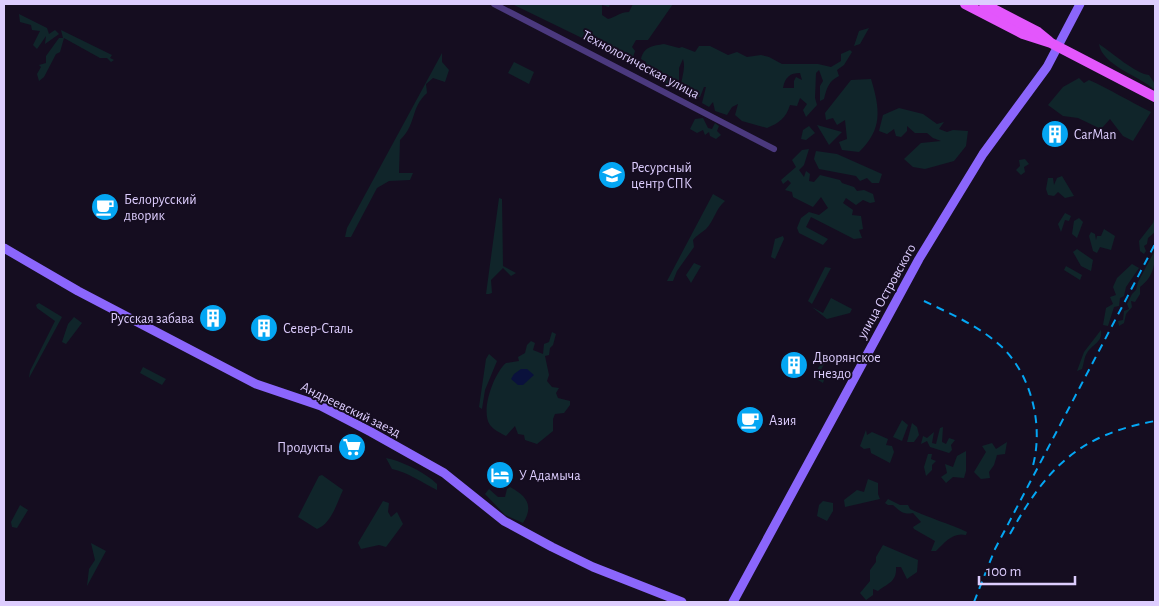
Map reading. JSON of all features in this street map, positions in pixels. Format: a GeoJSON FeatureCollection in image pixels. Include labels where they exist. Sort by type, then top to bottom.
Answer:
{"type":"FeatureCollection","features":[{"type":"Feature","properties":{"kind":"main road"},"geometry":{"type":"LineString","coordinates":[[966,4],[1023,34],[1055,45],[1155,98]]}},
{"type":"Feature","properties":{"kind":"main road"},"geometry":{"type":"LineString","coordinates":[[984,4],[1038,32],[1055,45]]}},
{"type":"Feature","properties":{"kind":"street","name":"Технологическая улица"},"geometry":{"type":"LineString","coordinates":[[494,4],[592,52],[774,149]]}},
{"type":"Feature","properties":{"kind":"street","name":"улица Островского"},"geometry":{"type":"LineString","coordinates":[[733,602],[918,259],[987,148],[1047,66],[1055,45],[1080,4]]}},
{"type":"Feature","properties":{"kind":"street","name":"Андреевский заезд"},"geometry":{"type":"LineString","coordinates":[[4,248],[78,291],[256,384],[321,406],[371,432],[444,473],[504,521],[552,547],[593,567],[682,602]]}},
{"type":"Feature","properties":{"kind":"green space"},"geometry":{"type":"Polygon","coordinates":[[[512,4],[610,4],[609,7],[602,5],[602,15],[608,19],[629,12],[633,4],[673,4],[648,40],[636,40],[632,47],[635,51],[632,60],[625,61],[615,51],[605,48],[605,42],[582,38],[512,4]]]}},
{"type":"Feature","properties":{"kind":"green space"},"geometry":{"type":"Polygon","coordinates":[[[19,14],[47,28],[49,34],[55,30],[59,34],[45,44],[46,36],[37,49],[33,45],[40,31],[32,30],[31,25],[20,22],[19,14]]]}},
{"type":"Feature","properties":{"kind":"green space"},"geometry":{"type":"Polygon","coordinates":[[[869,28],[860,44],[854,46],[859,31],[869,28]]]}},
{"type":"Feature","properties":{"kind":"green space"},"geometry":{"type":"Polygon","coordinates":[[[61,30],[112,55],[110,58],[114,60],[111,62],[107,58],[100,58],[64,38],[60,52],[56,54],[44,77],[39,81],[37,74],[41,67],[39,65],[46,63],[46,56],[59,38],[63,38],[61,30]]]}},
{"type":"Feature","properties":{"kind":"green space"},"geometry":{"type":"Polygon","coordinates":[[[664,44],[682,47],[695,52],[699,46],[710,46],[728,55],[737,52],[747,57],[761,55],[769,57],[782,64],[818,64],[831,67],[841,61],[841,54],[850,50],[852,52],[844,65],[837,70],[839,76],[831,82],[824,99],[820,101],[820,86],[823,81],[819,70],[816,73],[815,98],[817,105],[806,117],[803,110],[807,104],[800,98],[797,106],[790,105],[782,120],[767,128],[742,121],[735,115],[738,104],[732,107],[727,115],[715,111],[713,102],[709,107],[702,103],[706,87],[704,87],[700,97],[692,97],[690,91],[682,94],[683,59],[679,68],[679,86],[665,83],[645,69],[646,62],[641,59],[644,51],[650,47],[664,44]],[[800,73],[793,74],[787,78],[783,88],[794,88],[796,77],[802,80],[800,73]]]}},
{"type":"Feature","properties":{"kind":"green space"},"geometry":{"type":"Polygon","coordinates":[[[1099,44],[1137,71],[1149,75],[1155,84],[1155,90],[1114,64],[1107,58],[1099,44]]]}},
{"type":"Feature","properties":{"kind":"green space"},"geometry":{"type":"Polygon","coordinates":[[[442,53],[442,62],[449,70],[445,82],[433,78],[426,84],[427,93],[418,104],[409,128],[400,140],[399,173],[413,173],[410,180],[389,181],[377,188],[351,237],[345,237],[347,228],[442,53]]]}},
{"type":"Feature","properties":{"kind":"green space"},"geometry":{"type":"Polygon","coordinates":[[[514,62],[534,72],[529,84],[508,73],[514,62]]]}},
{"type":"Feature","properties":{"kind":"green space"},"geometry":{"type":"Polygon","coordinates":[[[1079,78],[1084,83],[1089,80],[1151,112],[1133,141],[1123,136],[1110,119],[1101,129],[1078,118],[1063,116],[1048,105],[1063,87],[1079,78]]]}},
{"type":"Feature","properties":{"kind":"green space"},"geometry":{"type":"Polygon","coordinates":[[[871,79],[877,109],[876,127],[867,143],[859,152],[842,150],[839,142],[847,139],[845,120],[837,125],[833,118],[826,120],[825,113],[851,80],[871,79]]]}},
{"type":"Feature","properties":{"kind":"green space"},"geometry":{"type":"Polygon","coordinates":[[[899,108],[923,114],[937,124],[944,122],[939,129],[947,132],[953,130],[968,131],[966,146],[954,161],[925,169],[913,167],[904,159],[921,143],[941,141],[927,133],[915,133],[907,126],[907,131],[901,137],[896,136],[894,129],[887,134],[879,131],[883,115],[899,108]]]}},
{"type":"Feature","properties":{"kind":"green space"},"geometry":{"type":"Polygon","coordinates":[[[703,118],[708,128],[712,129],[715,123],[719,126],[717,131],[721,135],[716,139],[710,136],[709,132],[705,135],[703,130],[697,133],[690,129],[695,119],[703,118]]]}},
{"type":"Feature","properties":{"kind":"green space"},"geometry":{"type":"Polygon","coordinates":[[[817,125],[842,132],[829,145],[817,125]]]}},
{"type":"Feature","properties":{"kind":"green space"},"geometry":{"type":"Polygon","coordinates":[[[809,126],[815,133],[806,140],[801,139],[803,130],[809,126]]]}},
{"type":"Feature","properties":{"kind":"green space"},"geometry":{"type":"Polygon","coordinates":[[[809,149],[804,165],[799,170],[804,177],[806,171],[810,174],[809,181],[814,182],[820,175],[840,180],[842,183],[854,187],[857,191],[864,190],[873,194],[875,202],[870,203],[863,200],[856,205],[846,198],[843,203],[853,210],[852,215],[861,216],[863,229],[859,230],[862,238],[854,239],[811,217],[806,227],[828,239],[823,245],[799,233],[797,228],[801,218],[809,212],[819,215],[828,208],[821,197],[813,207],[793,197],[792,192],[785,190],[791,183],[788,180],[783,184],[781,180],[796,167],[792,160],[802,150],[809,149]]]}},
{"type":"Feature","properties":{"kind":"green space"},"geometry":{"type":"Polygon","coordinates":[[[816,151],[837,154],[882,174],[879,183],[872,183],[867,178],[860,181],[856,176],[819,169],[814,159],[816,151]]]}},
{"type":"Feature","properties":{"kind":"green space"},"geometry":{"type":"Polygon","coordinates":[[[1025,159],[1029,164],[1024,167],[1025,172],[1021,175],[1016,170],[1020,166],[1019,160],[1025,159]]]}},
{"type":"Feature","properties":{"kind":"green space"},"geometry":{"type":"Polygon","coordinates":[[[1062,176],[1074,196],[1065,198],[1058,192],[1054,196],[1048,195],[1046,189],[1048,178],[1053,178],[1054,185],[1057,178],[1062,176]]]}},
{"type":"Feature","properties":{"kind":"green space"},"geometry":{"type":"Polygon","coordinates":[[[713,194],[725,201],[719,207],[709,226],[693,240],[694,247],[677,271],[673,281],[667,281],[713,194]]]}},
{"type":"Feature","properties":{"kind":"green space"},"geometry":{"type":"Polygon","coordinates":[[[499,198],[502,199],[503,266],[516,273],[511,276],[503,268],[491,280],[492,293],[486,294],[499,198]]]}},
{"type":"Feature","properties":{"kind":"green space"},"geometry":{"type":"Polygon","coordinates":[[[1065,213],[1071,216],[1069,221],[1065,220],[1061,232],[1058,224],[1065,213]]]}},
{"type":"Feature","properties":{"kind":"green space"},"geometry":{"type":"Polygon","coordinates":[[[1155,215],[1155,232],[1148,238],[1147,244],[1144,246],[1146,251],[1144,254],[1140,251],[1139,241],[1153,223],[1155,215]]]}},
{"type":"Feature","properties":{"kind":"green space"},"geometry":{"type":"Polygon","coordinates":[[[1079,218],[1083,222],[1077,238],[1072,234],[1074,221],[1079,218]]]}},
{"type":"Feature","properties":{"kind":"green space"},"geometry":{"type":"Polygon","coordinates":[[[1104,229],[1115,236],[1111,250],[1100,247],[1097,253],[1093,251],[1089,236],[1091,232],[1095,234],[1096,240],[1097,236],[1101,236],[1104,229]]]}},
{"type":"Feature","properties":{"kind":"green space"},"geometry":{"type":"Polygon","coordinates":[[[783,236],[784,239],[775,259],[771,257],[775,239],[783,236]]]}},
{"type":"Feature","properties":{"kind":"green space"},"geometry":{"type":"Polygon","coordinates":[[[1077,249],[1093,260],[1091,271],[1081,266],[1073,252],[1077,249]]]}},
{"type":"Feature","properties":{"kind":"green space"},"geometry":{"type":"Polygon","coordinates":[[[1155,250],[1154,266],[1150,275],[1140,287],[1140,294],[1135,302],[1131,301],[1132,307],[1126,314],[1124,323],[1119,326],[1118,321],[1123,320],[1124,311],[1129,309],[1127,304],[1136,290],[1138,282],[1155,250]]]}},
{"type":"Feature","properties":{"kind":"green space"},"geometry":{"type":"Polygon","coordinates":[[[694,263],[701,266],[691,283],[686,275],[694,263]]]}},
{"type":"Feature","properties":{"kind":"green space"},"geometry":{"type":"Polygon","coordinates":[[[1132,264],[1139,268],[1126,287],[1124,296],[1120,298],[1119,306],[1114,307],[1108,326],[1103,325],[1106,308],[1113,304],[1110,297],[1116,295],[1113,287],[1117,278],[1132,264]]]}},
{"type":"Feature","properties":{"kind":"green space"},"geometry":{"type":"Polygon","coordinates":[[[1066,266],[1082,275],[1080,280],[1064,270],[1066,266]]]}},
{"type":"Feature","properties":{"kind":"green space"},"geometry":{"type":"Polygon","coordinates":[[[825,267],[831,268],[812,304],[808,301],[825,267]]]}},
{"type":"Feature","properties":{"kind":"green space"},"geometry":{"type":"Polygon","coordinates":[[[831,298],[852,309],[850,313],[827,319],[812,307],[823,313],[831,298]]]}},
{"type":"Feature","properties":{"kind":"green space"},"geometry":{"type":"Polygon","coordinates":[[[39,303],[62,317],[29,378],[30,371],[55,321],[37,308],[36,305],[39,303]]]}},
{"type":"Feature","properties":{"kind":"green space"},"geometry":{"type":"Polygon","coordinates":[[[74,317],[82,323],[66,344],[62,342],[68,324],[74,317]]]}},
{"type":"Feature","properties":{"kind":"green space"},"geometry":{"type":"Polygon","coordinates":[[[1101,330],[1099,341],[1089,350],[1082,369],[1077,371],[1084,352],[1101,330]]]}},
{"type":"Feature","properties":{"kind":"green space"},"geometry":{"type":"Polygon","coordinates":[[[552,332],[556,334],[553,345],[550,348],[549,355],[545,356],[549,375],[547,381],[552,387],[559,388],[556,393],[558,398],[570,401],[570,405],[564,413],[555,414],[553,431],[537,444],[525,440],[524,435],[518,434],[515,426],[506,436],[494,429],[487,419],[488,402],[493,383],[506,363],[519,361],[518,357],[525,353],[527,345],[531,341],[535,343],[533,350],[543,354],[544,344],[549,342],[552,332]]]}},
{"type":"Feature","properties":{"kind":"green space"},"geometry":{"type":"Polygon","coordinates":[[[489,354],[497,361],[485,390],[482,409],[479,407],[486,359],[489,354]]]}},
{"type":"Feature","properties":{"kind":"green space"},"geometry":{"type":"Polygon","coordinates":[[[824,364],[821,370],[825,377],[823,383],[813,377],[820,365],[824,364]]]}},
{"type":"Feature","properties":{"kind":"green space"},"geometry":{"type":"Polygon","coordinates":[[[143,367],[166,379],[162,385],[140,373],[143,367]]]}},
{"type":"Feature","properties":{"kind":"green space"},"geometry":{"type":"Polygon","coordinates":[[[902,420],[908,425],[902,441],[893,437],[902,420]]]}},
{"type":"Feature","properties":{"kind":"green space"},"geometry":{"type":"Polygon","coordinates":[[[912,423],[917,427],[919,435],[914,442],[907,442],[912,423]]]}},
{"type":"Feature","properties":{"kind":"green space"},"geometry":{"type":"Polygon","coordinates":[[[943,427],[942,442],[946,444],[949,438],[955,440],[951,445],[952,450],[949,453],[930,447],[927,441],[921,444],[923,436],[927,438],[934,432],[932,443],[936,444],[940,428],[943,427]]]}},
{"type":"Feature","properties":{"kind":"green space"},"geometry":{"type":"Polygon","coordinates":[[[866,430],[867,435],[872,432],[888,439],[886,445],[892,446],[894,452],[890,463],[871,453],[870,448],[864,449],[860,446],[866,430]]]}},
{"type":"Feature","properties":{"kind":"green space"},"geometry":{"type":"Polygon","coordinates":[[[1007,442],[1005,454],[997,455],[994,465],[989,472],[990,478],[981,479],[974,472],[986,452],[982,446],[992,443],[996,449],[1007,442]]]}},
{"type":"Feature","properties":{"kind":"green space"},"geometry":{"type":"Polygon","coordinates":[[[966,451],[964,478],[953,477],[946,483],[941,477],[947,473],[945,464],[953,467],[957,456],[966,451]]]}},
{"type":"Feature","properties":{"kind":"green space"},"geometry":{"type":"Polygon","coordinates":[[[928,454],[932,454],[931,459],[936,461],[932,465],[932,470],[926,476],[924,467],[928,454]]]}},
{"type":"Feature","properties":{"kind":"green space"},"geometry":{"type":"Polygon","coordinates":[[[386,458],[406,465],[427,476],[437,484],[437,490],[409,475],[392,469],[386,458]]]}},
{"type":"Feature","properties":{"kind":"green space"},"geometry":{"type":"Polygon","coordinates":[[[322,475],[343,490],[330,518],[317,529],[298,517],[319,476],[322,475]]]}},
{"type":"Feature","properties":{"kind":"green space"},"geometry":{"type":"Polygon","coordinates":[[[868,479],[878,483],[880,499],[845,507],[844,500],[857,490],[864,492],[868,479]]]}},
{"type":"Feature","properties":{"kind":"green space"},"geometry":{"type":"Polygon","coordinates":[[[510,487],[521,494],[527,502],[528,511],[523,523],[505,515],[485,494],[489,489],[498,497],[505,497],[507,489],[510,487]]]}},
{"type":"Feature","properties":{"kind":"green space"},"geometry":{"type":"Polygon","coordinates":[[[888,499],[900,505],[908,505],[910,509],[967,532],[966,535],[953,536],[936,551],[931,551],[935,541],[913,527],[921,522],[913,513],[904,513],[893,505],[885,503],[888,499]]]}},
{"type":"Feature","properties":{"kind":"green space"},"geometry":{"type":"Polygon","coordinates":[[[383,501],[389,503],[388,512],[391,517],[397,512],[403,524],[386,547],[379,545],[361,549],[358,543],[383,501]]]}},
{"type":"Feature","properties":{"kind":"green space"},"geometry":{"type":"Polygon","coordinates":[[[823,501],[833,503],[833,511],[827,521],[817,516],[819,505],[823,501]]]}},
{"type":"Feature","properties":{"kind":"green space"},"geometry":{"type":"Polygon","coordinates":[[[20,505],[28,510],[17,528],[12,527],[11,522],[20,505]]]}},
{"type":"Feature","properties":{"kind":"green space"},"geometry":{"type":"Polygon","coordinates":[[[91,543],[106,551],[87,586],[89,569],[95,560],[91,543]]]}},
{"type":"Feature","properties":{"kind":"green space"},"geometry":{"type":"Polygon","coordinates":[[[883,545],[918,560],[917,572],[907,579],[901,567],[896,567],[895,576],[891,582],[878,591],[873,589],[873,595],[866,600],[860,593],[870,581],[870,570],[876,562],[876,557],[883,545]]]}},
{"type":"Feature","properties":{"kind":"shaded area"},"geometry":{"type":"Polygon","coordinates":[[[521,369],[527,369],[534,375],[523,385],[518,385],[511,379],[521,369]]]}},
{"type":"Feature","properties":{"kind":"railway"},"geometry":{"type":"LineString","coordinates":[[974,602],[995,549],[1155,244]]}},
{"type":"Feature","properties":{"kind":"railway"},"geometry":{"type":"LineString","coordinates":[[924,301],[985,334],[1003,348],[1013,360],[1029,389],[1036,421],[1037,437],[1032,469]]}},
{"type":"Feature","properties":{"kind":"railway"},"geometry":{"type":"LineString","coordinates":[[1010,534],[1038,490],[1052,472],[1068,458],[1085,445],[1105,435],[1128,427],[1155,421]]}},
{"type":"Feature","properties":{"kind":"place","name":"CarMan"},"geometry":{"type":"Point","coordinates":[1055,134]}},
{"type":"Feature","properties":{"kind":"place","name":"Ресурсный центр СПК"},"geometry":{"type":"Point","coordinates":[612,175]}},
{"type":"Feature","properties":{"kind":"place","name":"Белорусский дворик"},"geometry":{"type":"Point","coordinates":[105,207]}},
{"type":"Feature","properties":{"kind":"place","name":"Русская забава"},"geometry":{"type":"Point","coordinates":[213,318]}},
{"type":"Feature","properties":{"kind":"place","name":"Север-Сталь"},"geometry":{"type":"Point","coordinates":[264,328]}},
{"type":"Feature","properties":{"kind":"place","name":"Дворянское гнездо"},"geometry":{"type":"Point","coordinates":[794,365]}},
{"type":"Feature","properties":{"kind":"place","name":"Азия"},"geometry":{"type":"Point","coordinates":[750,420]}},
{"type":"Feature","properties":{"kind":"place","name":"Продукты"},"geometry":{"type":"Point","coordinates":[352,447]}},
{"type":"Feature","properties":{"kind":"place","name":"У Адамыча"},"geometry":{"type":"Point","coordinates":[500,475]}}]}
